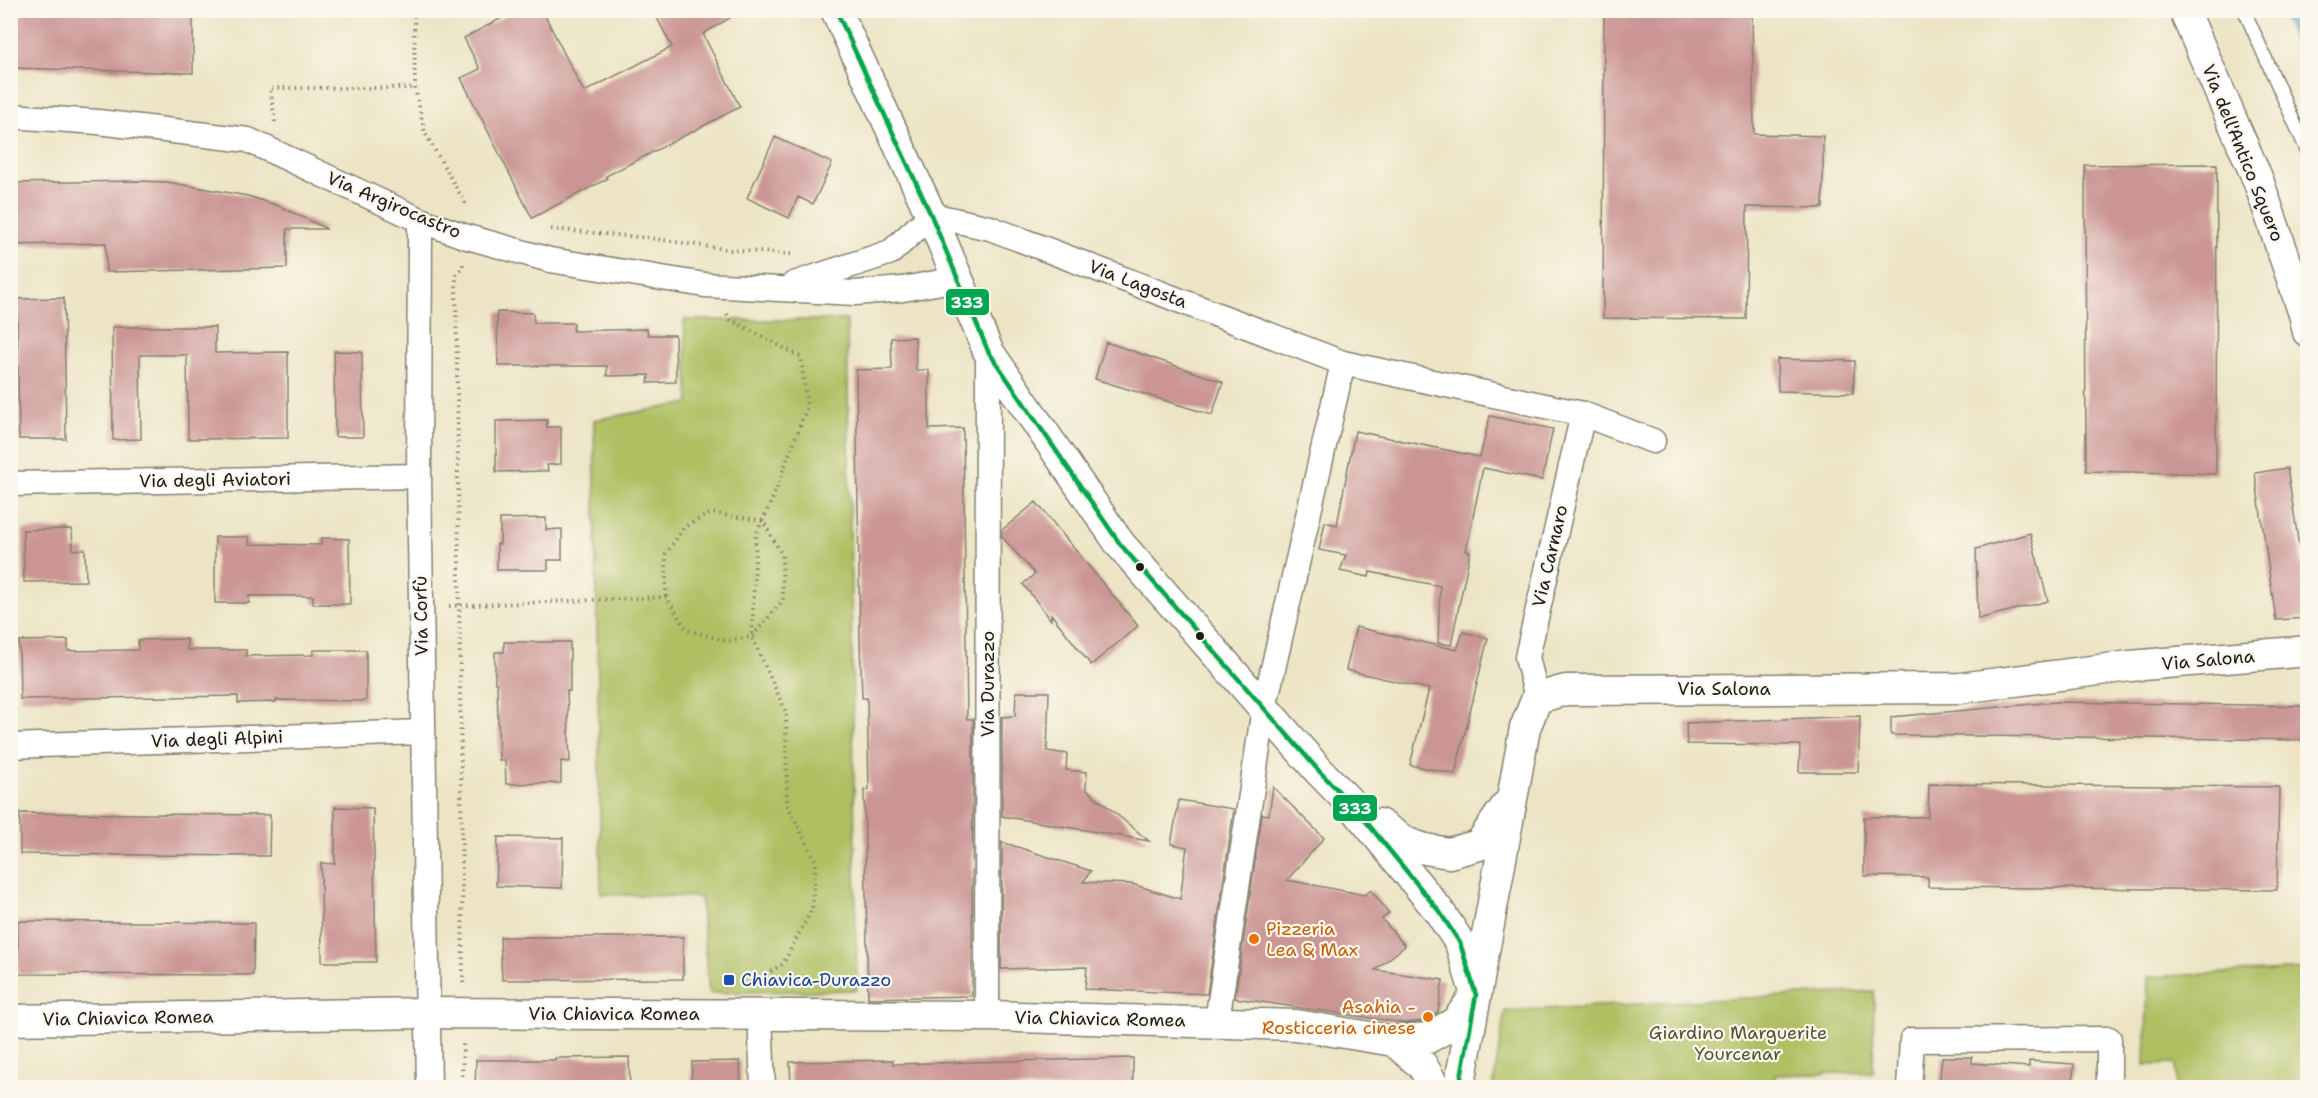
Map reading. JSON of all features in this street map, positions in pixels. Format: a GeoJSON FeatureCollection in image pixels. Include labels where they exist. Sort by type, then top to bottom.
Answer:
{"type":"FeatureCollection","features":[{"type":"Feature","properties":{"kind":"street"},"geometry":{"type":"LineString","coordinates":[[836,10],[931,215],[988,351],[1120,544],[1319,771],[1355,808],[1439,911],[1460,943],[1476,995]]}},
{"type":"Feature","properties":{"kind":"street","name":"Via dell'Antico Squero"},"geometry":{"type":"LineString","coordinates":[[2184,10],[2258,180],[2304,314],[2307,332]]}},
{"type":"Feature","properties":{"kind":"street","name":"Via Argirocastro"},"geometry":{"type":"LineString","coordinates":[[10,116],[98,122],[248,140],[420,220],[464,236],[550,260],[705,285],[855,293],[903,289],[957,279]]}},
{"type":"Feature","properties":{"kind":"street","name":"Via Argirocastro"},"geometry":{"type":"LineString","coordinates":[[780,288],[891,252],[931,215]]}},
{"type":"Feature","properties":{"kind":"street","name":"Via Lagosta"},"geometry":{"type":"LineString","coordinates":[[931,215],[990,228],[1343,363],[1583,414],[1653,441]]}},
{"type":"Feature","properties":{"kind":"street","name":"Via Corfù"},"geometry":{"type":"LineString","coordinates":[[420,220],[418,476],[429,1088]]}},
{"type":"Feature","properties":{"kind":"street","name":"Via Durazzo"},"geometry":{"type":"LineString","coordinates":[[987,1016],[988,351]]}},
{"type":"Feature","properties":{"kind":"street"},"geometry":{"type":"LineString","coordinates":[[1217,1021],[1264,708],[1343,363]]}},
{"type":"Feature","properties":{"kind":"street","name":"Via Carnaro"},"geometry":{"type":"LineString","coordinates":[[1538,698],[1527,657],[1583,414]]}},
{"type":"Feature","properties":{"kind":"street","name":"Via degli Aviatori"},"geometry":{"type":"LineString","coordinates":[[10,484],[418,476]]}},
{"type":"Feature","properties":{"kind":"street","name":"Via Salona"},"geometry":{"type":"LineString","coordinates":[[1538,698],[1566,690],[1960,688],[2130,666],[2307,651]]}},
{"type":"Feature","properties":{"kind":"street"},"geometry":{"type":"LineString","coordinates":[[1459,1088],[1525,728],[1538,698]]}},
{"type":"Feature","properties":{"kind":"street","name":"Via degli Alpini"},"geometry":{"type":"LineString","coordinates":[[10,746],[423,732]]}},
{"type":"Feature","properties":{"kind":"street"},"geometry":{"type":"LineString","coordinates":[[1355,808],[1407,843],[1449,853],[1479,844],[1512,798]]}},
{"type":"Feature","properties":{"kind":"street","name":"Via Chiavica Romea"},"geometry":{"type":"LineString","coordinates":[[10,1020],[426,1013],[987,1016],[1296,1025],[1394,1041],[1428,1038],[1456,1022],[1476,995]]}},
{"type":"Feature","properties":{"kind":"street"},"geometry":{"type":"LineString","coordinates":[[760,1014],[763,1088]]}},
{"type":"Feature","properties":{"kind":"street"},"geometry":{"type":"LineString","coordinates":[[1910,1088],[1912,1040],[2109,1039],[2109,1088]]}},
{"type":"Feature","properties":{"kind":"street"},"geometry":{"type":"LineString","coordinates":[[1394,1041],[1422,1065],[1435,1088]]}},
{"type":"Feature","properties":{"kind":"lane"},"geometry":{"type":"LineString","coordinates":[[2244,10],[2307,153]]}},
{"type":"Feature","properties":{"kind":"path"},"geometry":{"type":"LineString","coordinates":[[414,10],[415,88],[425,133],[465,203],[472,207]]}},
{"type":"Feature","properties":{"kind":"path"},"geometry":{"type":"LineString","coordinates":[[276,124],[270,88],[415,88]]}},
{"type":"Feature","properties":{"kind":"path"},"geometry":{"type":"LineString","coordinates":[[456,204],[465,203]]}},
{"type":"Feature","properties":{"kind":"path"},"geometry":{"type":"LineString","coordinates":[[541,227],[649,238],[731,250],[793,254]]}},
{"type":"Feature","properties":{"kind":"path"},"geometry":{"type":"LineString","coordinates":[[462,1088],[456,275],[463,267]]}},
{"type":"Feature","properties":{"kind":"path"},"geometry":{"type":"LineString","coordinates":[[705,285],[731,320],[801,357],[807,407],[756,535],[752,637],[786,712],[787,804],[816,862],[812,909],[783,964],[734,993],[721,1014]]}},
{"type":"Feature","properties":{"kind":"path"},"geometry":{"type":"LineString","coordinates":[[711,513],[763,521],[782,555],[783,600],[752,637],[727,641],[687,630],[666,597],[666,554],[684,527],[711,513]]}},
{"type":"Feature","properties":{"kind":"path"},"geometry":{"type":"LineString","coordinates":[[421,607],[666,597]]}},
{"type":"Feature","properties":{"kind":"green space"},"geometry":{"type":"Polygon","coordinates":[[[684,320],[847,320],[857,990],[709,993],[700,897],[601,894],[594,420],[689,403],[684,320]]]}},
{"type":"Feature","properties":{"kind":"green space"},"geometry":{"type":"Polygon","coordinates":[[[2307,969],[2307,1087],[2176,1087],[2176,1064],[2145,1065],[2148,977],[2307,969]]]}},
{"type":"Feature","properties":{"kind":"green space","name":"Giardino Marguerite Yourcenar"},"geometry":{"type":"Polygon","coordinates":[[[1874,991],[1873,1072],[1775,1075],[1774,1088],[1493,1087],[1505,1011],[1874,991]]]}},
{"type":"Feature","properties":{"kind":"water"},"geometry":{"type":"Polygon","coordinates":[[[2281,11],[2307,11],[2307,74],[2281,11]]]}},
{"type":"Feature","properties":{"kind":"building"},"geometry":{"type":"Polygon","coordinates":[[[10,10],[193,10],[193,73],[10,68],[10,10]]]}},
{"type":"Feature","properties":{"kind":"building"},"geometry":{"type":"Polygon","coordinates":[[[517,10],[542,10],[584,92],[672,47],[653,10],[743,10],[703,34],[740,107],[606,176],[607,179],[532,218],[461,78],[480,69],[464,38],[517,10]]]}},
{"type":"Feature","properties":{"kind":"building"},"geometry":{"type":"Polygon","coordinates":[[[1604,10],[1752,11],[1754,134],[1823,136],[1823,208],[1747,207],[1746,319],[1603,318],[1604,10]]]}},
{"type":"Feature","properties":{"kind":"building"},"geometry":{"type":"Polygon","coordinates":[[[775,137],[832,163],[813,204],[798,197],[789,218],[747,198],[775,137]]]}},
{"type":"Feature","properties":{"kind":"building"},"geometry":{"type":"Polygon","coordinates":[[[2217,164],[2216,474],[2086,471],[2085,165],[2217,164]]]}},
{"type":"Feature","properties":{"kind":"building"},"geometry":{"type":"Polygon","coordinates":[[[167,182],[248,196],[279,206],[327,229],[287,229],[287,268],[106,272],[106,243],[12,245],[12,183],[167,182]]]}},
{"type":"Feature","properties":{"kind":"building"},"geometry":{"type":"Polygon","coordinates":[[[64,298],[66,439],[19,439],[17,299],[64,298]]]}},
{"type":"Feature","properties":{"kind":"building"},"geometry":{"type":"Polygon","coordinates":[[[497,312],[533,313],[534,323],[574,323],[573,331],[647,329],[648,335],[675,335],[676,382],[648,383],[649,375],[607,376],[607,366],[498,366],[497,312]]]}},
{"type":"Feature","properties":{"kind":"building"},"geometry":{"type":"Polygon","coordinates":[[[112,327],[215,327],[215,353],[288,352],[288,438],[188,439],[187,355],[140,355],[141,439],[113,440],[112,327]]]}},
{"type":"Feature","properties":{"kind":"building"},"geometry":{"type":"Polygon","coordinates":[[[915,337],[916,370],[929,370],[929,429],[963,428],[967,719],[973,719],[972,996],[868,998],[864,790],[869,790],[867,698],[862,698],[860,641],[856,370],[892,369],[891,338],[915,337]]]}},
{"type":"Feature","properties":{"kind":"building"},"geometry":{"type":"Polygon","coordinates":[[[1106,342],[1223,382],[1212,415],[1095,379],[1106,342]]]}},
{"type":"Feature","properties":{"kind":"building"},"geometry":{"type":"Polygon","coordinates":[[[334,351],[362,352],[363,437],[335,437],[334,351]]]}},
{"type":"Feature","properties":{"kind":"building"},"geometry":{"type":"Polygon","coordinates":[[[1777,359],[1855,361],[1853,393],[1778,391],[1777,359]]]}},
{"type":"Feature","properties":{"kind":"building"},"geometry":{"type":"Polygon","coordinates":[[[1490,416],[1553,429],[1542,480],[1483,468],[1466,551],[1470,552],[1451,645],[1438,643],[1440,586],[1370,572],[1369,577],[1340,571],[1346,555],[1319,550],[1325,522],[1337,525],[1355,431],[1480,457],[1490,416]]]}},
{"type":"Feature","properties":{"kind":"building"},"geometry":{"type":"Polygon","coordinates":[[[547,420],[547,427],[561,427],[561,464],[547,465],[548,471],[496,472],[496,421],[547,420]]]}},
{"type":"Feature","properties":{"kind":"building"},"geometry":{"type":"Polygon","coordinates":[[[2287,468],[2307,598],[2307,618],[2276,620],[2255,473],[2287,468]]]}},
{"type":"Feature","properties":{"kind":"building"},"geometry":{"type":"Polygon","coordinates":[[[1036,502],[1138,626],[1091,665],[1051,614],[1051,620],[1023,584],[1035,574],[1002,537],[1002,530],[1036,502]]]}},
{"type":"Feature","properties":{"kind":"building"},"geometry":{"type":"Polygon","coordinates":[[[546,518],[546,530],[562,529],[562,560],[548,560],[548,570],[497,570],[500,519],[546,518]]]}},
{"type":"Feature","properties":{"kind":"building"},"geometry":{"type":"Polygon","coordinates":[[[72,529],[73,550],[85,549],[86,581],[24,582],[23,530],[72,529]]]}},
{"type":"Feature","properties":{"kind":"building"},"geometry":{"type":"Polygon","coordinates":[[[2030,533],[2048,601],[1978,619],[1976,549],[2030,533]]]}},
{"type":"Feature","properties":{"kind":"building"},"geometry":{"type":"Polygon","coordinates":[[[215,537],[249,537],[249,544],[321,545],[321,538],[349,539],[350,604],[313,604],[313,596],[249,596],[249,603],[215,603],[215,537]]]}},
{"type":"Feature","properties":{"kind":"building"},"geometry":{"type":"Polygon","coordinates":[[[1356,627],[1457,650],[1463,632],[1488,638],[1455,774],[1410,765],[1429,689],[1346,670],[1356,627]]]}},
{"type":"Feature","properties":{"kind":"building"},"geometry":{"type":"Polygon","coordinates":[[[187,639],[187,650],[246,650],[246,656],[313,655],[313,650],[366,650],[366,701],[276,700],[276,702],[238,703],[238,696],[20,699],[19,641],[68,640],[68,651],[138,650],[138,640],[187,639]]]}},
{"type":"Feature","properties":{"kind":"building"},"geometry":{"type":"Polygon","coordinates":[[[504,642],[570,642],[570,691],[567,691],[570,762],[561,761],[561,783],[506,784],[505,760],[499,760],[497,683],[495,683],[495,652],[504,652],[504,642]]]}},
{"type":"Feature","properties":{"kind":"building"},"geometry":{"type":"Polygon","coordinates":[[[1016,692],[1049,692],[1047,751],[1067,754],[1066,770],[1087,772],[1086,789],[1149,841],[1002,816],[1002,717],[1015,716],[1016,692]]]}},
{"type":"Feature","properties":{"kind":"building"},"geometry":{"type":"Polygon","coordinates":[[[2056,702],[2307,706],[2307,740],[1891,735],[1891,717],[2056,702]]]}},
{"type":"Feature","properties":{"kind":"building"},"geometry":{"type":"Polygon","coordinates":[[[1860,716],[1858,772],[1799,772],[1800,745],[1687,744],[1686,723],[1860,716]]]}},
{"type":"Feature","properties":{"kind":"building"},"geometry":{"type":"Polygon","coordinates":[[[1929,784],[2279,787],[2277,890],[1928,887],[1928,877],[1864,876],[1864,817],[1928,817],[1929,784]]]}},
{"type":"Feature","properties":{"kind":"building"},"geometry":{"type":"Polygon","coordinates":[[[1273,787],[1324,838],[1287,880],[1365,895],[1371,890],[1389,913],[1382,919],[1405,946],[1375,970],[1443,980],[1438,1012],[1423,1021],[1404,1023],[1235,998],[1262,814],[1269,815],[1273,787]]]}},
{"type":"Feature","properties":{"kind":"building"},"geometry":{"type":"Polygon","coordinates":[[[1179,800],[1234,809],[1207,994],[1085,989],[1087,967],[1001,969],[1002,842],[1091,871],[1083,882],[1132,884],[1180,899],[1187,847],[1171,844],[1179,800]]]}},
{"type":"Feature","properties":{"kind":"building"},"geometry":{"type":"Polygon","coordinates":[[[335,807],[373,808],[376,962],[322,962],[321,863],[335,864],[335,807]]]}},
{"type":"Feature","properties":{"kind":"building"},"geometry":{"type":"Polygon","coordinates":[[[20,813],[270,815],[269,856],[20,854],[20,813]]]}},
{"type":"Feature","properties":{"kind":"building"},"geometry":{"type":"Polygon","coordinates":[[[498,837],[563,838],[562,888],[496,886],[498,837]]]}},
{"type":"Feature","properties":{"kind":"building"},"geometry":{"type":"Polygon","coordinates":[[[18,921],[254,923],[253,975],[18,974],[18,921]]]}},
{"type":"Feature","properties":{"kind":"building"},"geometry":{"type":"Polygon","coordinates":[[[500,937],[683,937],[683,979],[502,980],[500,937]]]}},
{"type":"Feature","properties":{"kind":"building"},"geometry":{"type":"Polygon","coordinates":[[[629,1057],[630,1088],[475,1088],[476,1060],[629,1057]]]}},
{"type":"Feature","properties":{"kind":"building"},"geometry":{"type":"Polygon","coordinates":[[[1942,1057],[1972,1057],[1972,1063],[2029,1067],[2029,1061],[2074,1064],[2072,1088],[1939,1088],[1942,1057]]]}},
{"type":"Feature","properties":{"kind":"building"},"geometry":{"type":"Polygon","coordinates":[[[1133,1058],[1133,1088],[791,1088],[790,1062],[893,1060],[893,1064],[1133,1058]]]}},
{"type":"Feature","properties":{"kind":"building"},"geometry":{"type":"Polygon","coordinates":[[[740,1061],[741,1088],[691,1088],[692,1062],[740,1061]]]}},
{"type":"Feature","properties":{"kind":"transit line","name":"333"},"geometry":{"type":"LineString","coordinates":[[836,10],[931,215],[988,351],[1120,544],[1319,771],[1355,808],[1439,911],[1460,943],[1476,995],[1459,1088]]}},
{"type":"Feature","properties":{"kind":"place","name":"Pizzeria Lea & Max"},"geometry":{"type":"Point","coordinates":[1254,939]}},
{"type":"Feature","properties":{"kind":"place","name":"Chiavica-Durazzo"},"geometry":{"type":"Point","coordinates":[729,980]}},
{"type":"Feature","properties":{"kind":"place","name":"Asahia - Rosticceria cinese"},"geometry":{"type":"Point","coordinates":[1428,1017]}}]}
